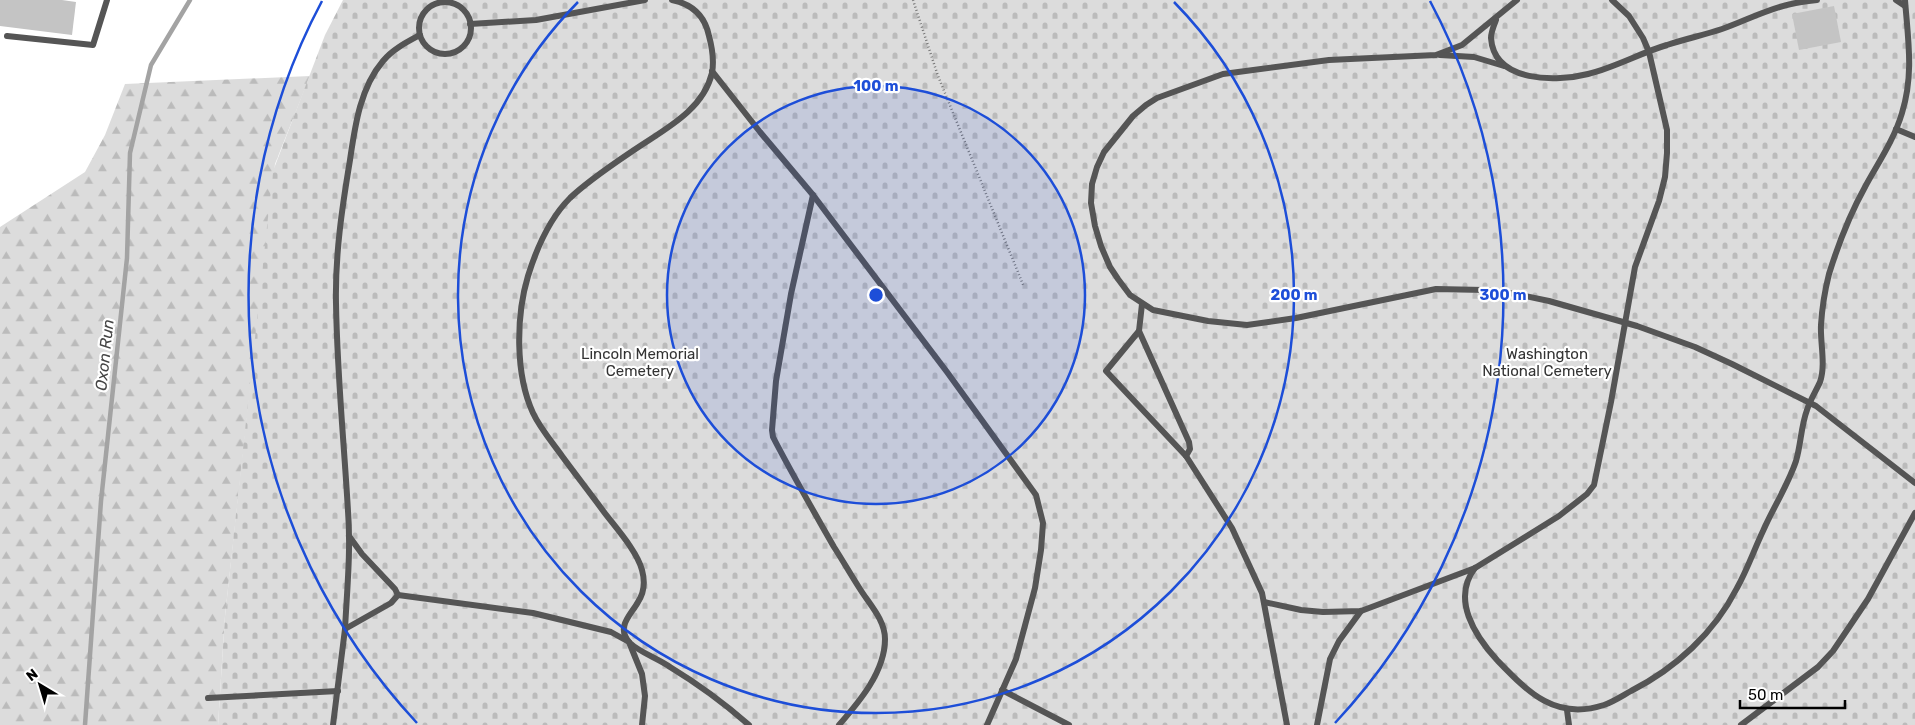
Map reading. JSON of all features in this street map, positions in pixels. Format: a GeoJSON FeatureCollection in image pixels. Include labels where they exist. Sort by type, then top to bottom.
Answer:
{"type":"FeatureCollection","features":[{"type":"Feature","properties":{"kind":"lane"},"geometry":{"type":"LineString","coordinates":[[8,36],[93,45],[107,0]]}},
{"type":"Feature","properties":{"kind":"lane"},"geometry":{"type":"LineString","coordinates":[[470,24],[536,20],[645,0]]}},
{"type":"Feature","properties":{"kind":"lane"},"geometry":{"type":"LineString","coordinates":[[642,725],[645,696],[642,674],[624,629],[625,619],[641,597],[644,587],[642,570],[626,541],[551,442],[533,413],[527,397],[520,364],[520,333],[528,277],[549,225],[556,214],[572,197],[606,168],[687,112],[702,94],[712,71],[711,44],[706,24],[690,6],[672,0]]}},
{"type":"Feature","properties":{"kind":"lane"},"geometry":{"type":"LineString","coordinates":[[1436,55],[1462,45],[1517,0]]}},
{"type":"Feature","properties":{"kind":"lane"},"geometry":{"type":"LineString","coordinates":[[1264,602],[1301,610],[1323,612],[1361,611],[1475,568],[1559,516],[1587,494],[1594,485],[1635,267],[1659,201],[1665,169],[1666,130],[1649,52],[1643,38],[1629,16],[1612,0]]}},
{"type":"Feature","properties":{"kind":"lane"},"geometry":{"type":"LineString","coordinates":[[1817,0],[1790,4],[1720,30],[1665,45],[1614,66],[1587,74],[1562,78],[1547,79],[1511,70],[1505,66],[1474,57],[1436,55],[1329,60],[1223,74],[1157,98],[1146,105],[1126,124],[1104,152],[1097,167],[1092,184],[1091,203],[1101,246],[1110,267],[1130,295],[1153,310],[1180,316],[1247,325],[1296,318],[1436,289],[1484,290],[1516,294],[1625,323],[1695,347],[1809,403],[1832,417],[1915,483]]}},
{"type":"Feature","properties":{"kind":"lane"},"geometry":{"type":"LineString","coordinates":[[1475,568],[1466,584],[1465,605],[1467,615],[1476,632],[1494,657],[1527,689],[1551,706],[1567,710],[1606,705],[1646,684],[1690,651],[1719,619],[1738,588],[1796,462],[1809,403],[1820,381],[1822,372],[1821,324],[1831,268],[1863,190],[1896,129],[1902,112],[1909,71],[1910,45],[1905,3],[1896,0]]}},
{"type":"Feature","properties":{"kind":"lane"},"geometry":{"type":"LineString","coordinates":[[440,1],[459,6],[468,16],[470,24],[470,35],[467,41],[463,46],[446,54],[433,51],[423,43],[420,35],[419,24],[424,12],[440,1]]}},
{"type":"Feature","properties":{"kind":"lane"},"geometry":{"type":"LineString","coordinates":[[1496,18],[1491,36],[1493,48],[1505,66]]}},
{"type":"Feature","properties":{"kind":"lane"},"geometry":{"type":"LineString","coordinates":[[333,725],[345,629],[349,536],[336,302],[340,219],[354,135],[361,104],[368,85],[387,56],[420,35]]}},
{"type":"Feature","properties":{"kind":"lane"},"geometry":{"type":"LineString","coordinates":[[712,71],[813,195],[920,335],[1036,495],[1043,523],[1035,588],[1016,658],[987,725]]}},
{"type":"Feature","properties":{"kind":"lane"},"geometry":{"type":"LineString","coordinates":[[1896,129],[1915,137]]}},
{"type":"Feature","properties":{"kind":"lane"},"geometry":{"type":"LineString","coordinates":[[813,195],[791,294],[776,381],[772,430],[773,437],[860,590],[882,623],[885,633],[883,656],[878,668],[856,706],[839,725]]}},
{"type":"Feature","properties":{"kind":"lane"},"geometry":{"type":"LineString","coordinates":[[1142,304],[1139,331],[1189,442],[1190,448],[1186,456]]}},
{"type":"Feature","properties":{"kind":"lane"},"geometry":{"type":"LineString","coordinates":[[1139,331],[1106,371],[1186,456],[1232,528],[1258,582],[1264,602],[1287,725]]}},
{"type":"Feature","properties":{"kind":"lane"},"geometry":{"type":"LineString","coordinates":[[1741,725],[1818,667],[1834,652],[1868,599],[1915,513]]}},
{"type":"Feature","properties":{"kind":"lane"},"geometry":{"type":"LineString","coordinates":[[349,536],[362,554],[395,589],[398,595]]}},
{"type":"Feature","properties":{"kind":"lane"},"geometry":{"type":"LineString","coordinates":[[398,595],[533,613],[611,632],[694,682],[724,703],[749,725]]}},
{"type":"Feature","properties":{"kind":"lane"},"geometry":{"type":"LineString","coordinates":[[345,629],[391,603],[398,595]]}},
{"type":"Feature","properties":{"kind":"lane"},"geometry":{"type":"LineString","coordinates":[[1317,725],[1330,659],[1339,641],[1361,611]]}},
{"type":"Feature","properties":{"kind":"lane"},"geometry":{"type":"LineString","coordinates":[[208,698],[338,690]]}},
{"type":"Feature","properties":{"kind":"lane"},"geometry":{"type":"LineString","coordinates":[[1002,690],[1070,725]]}},
{"type":"Feature","properties":{"kind":"lane"},"geometry":{"type":"LineString","coordinates":[[1567,710],[1569,725]]}},
{"type":"Feature","properties":{"kind":"path"},"geometry":{"type":"LineString","coordinates":[[912,0],[938,76],[1024,287]]}},
{"type":"Feature","properties":{"kind":"green space"},"geometry":{"type":"Polygon","coordinates":[[[343,0],[1915,0],[1915,725],[218,725],[225,616],[273,171],[325,35],[343,0]]]}},
{"type":"Feature","properties":{"kind":"green space"},"geometry":{"type":"Polygon","coordinates":[[[310,76],[275,164],[225,616],[218,725],[0,725],[0,227],[85,172],[105,135],[125,84],[310,76]]]}},
{"type":"Feature","properties":{"kind":"building"},"geometry":{"type":"Polygon","coordinates":[[[0,0],[62,0],[76,2],[72,35],[0,26],[0,0]]]}},
{"type":"Feature","properties":{"kind":"building"},"geometry":{"type":"Polygon","coordinates":[[[1834,6],[1841,42],[1799,50],[1792,14],[1834,6]]]}},
{"type":"Feature","properties":{"kind":"waterway","name":"Oxon Run"},"geometry":{"type":"LineString","coordinates":[[85,725],[101,501],[127,258],[130,153],[151,65],[190,0]]}},
{"type":"Feature","properties":{"kind":"park label","name":"Lincoln Memorial Cemetery"},"geometry":{"type":"Point","coordinates":[640,362]}},
{"type":"Feature","properties":{"kind":"park label","name":"Washington National Cemetery"},"geometry":{"type":"Point","coordinates":[1547,362]}}]}
